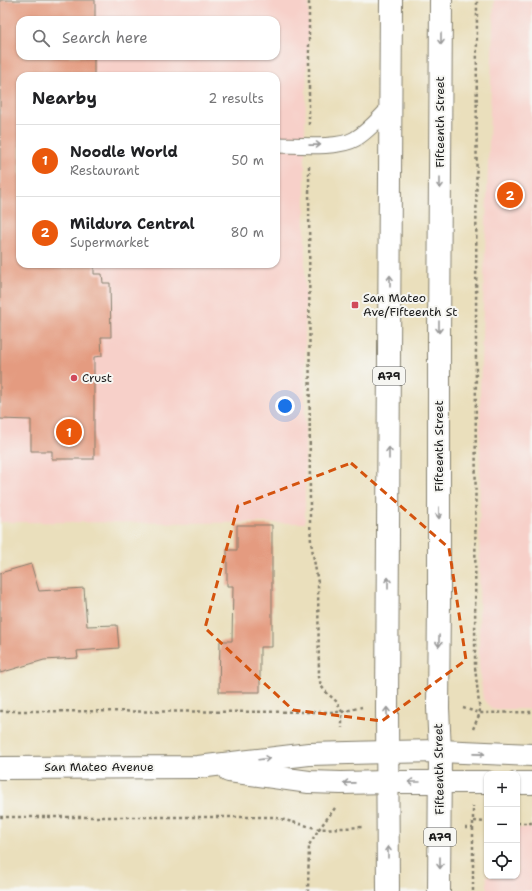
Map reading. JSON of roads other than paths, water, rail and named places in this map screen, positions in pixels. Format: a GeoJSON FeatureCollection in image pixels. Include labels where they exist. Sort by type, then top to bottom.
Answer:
{"type":"FeatureCollection","features":[{"type":"Feature","properties":{"kind":"main road","name":"A79"},"geometry":{"type":"LineString","coordinates":[[388,891],[387,708],[391,0]]}},
{"type":"Feature","properties":{"kind":"main road","name":"Fifteenth Street"},"geometry":{"type":"LineString","coordinates":[[439,891],[440,751],[438,708],[441,0]]}},
{"type":"Feature","properties":{"kind":"main road","name":"San Mateo Avenue"},"geometry":{"type":"LineString","coordinates":[[0,768],[198,767],[309,754],[440,751]]}},
{"type":"Feature","properties":{"kind":"main road"},"geometry":{"type":"LineString","coordinates":[[440,751],[532,755]]}},
{"type":"Feature","properties":{"kind":"main road","name":"San Mateo Avenue"},"geometry":{"type":"LineString","coordinates":[[198,767],[308,782],[440,782]]}},
{"type":"Feature","properties":{"kind":"main road"},"geometry":{"type":"LineString","coordinates":[[440,782],[484,782]]}},
{"type":"Feature","properties":{"kind":"main road"},"geometry":{"type":"LineString","coordinates":[[520,782],[532,783]]}},
{"type":"Feature","properties":{"kind":"lane"},"geometry":{"type":"LineString","coordinates":[[280,145],[344,144],[355,139],[367,130],[391,106]]}},
{"type":"Feature","properties":{"kind":"place","name":"Mildura Central"},"geometry":{"type":"Point","coordinates":[510,195]}},
{"type":"Feature","properties":{"kind":"place","name":"San Mateo Ave/Fifteenth St"},"geometry":{"type":"Point","coordinates":[355,305]}},
{"type":"Feature","properties":{"kind":"place","name":"Crust"},"geometry":{"type":"Point","coordinates":[74,378]}},
{"type":"Feature","properties":{"kind":"place","name":"Noodle World"},"geometry":{"type":"Point","coordinates":[69,432]}}]}
